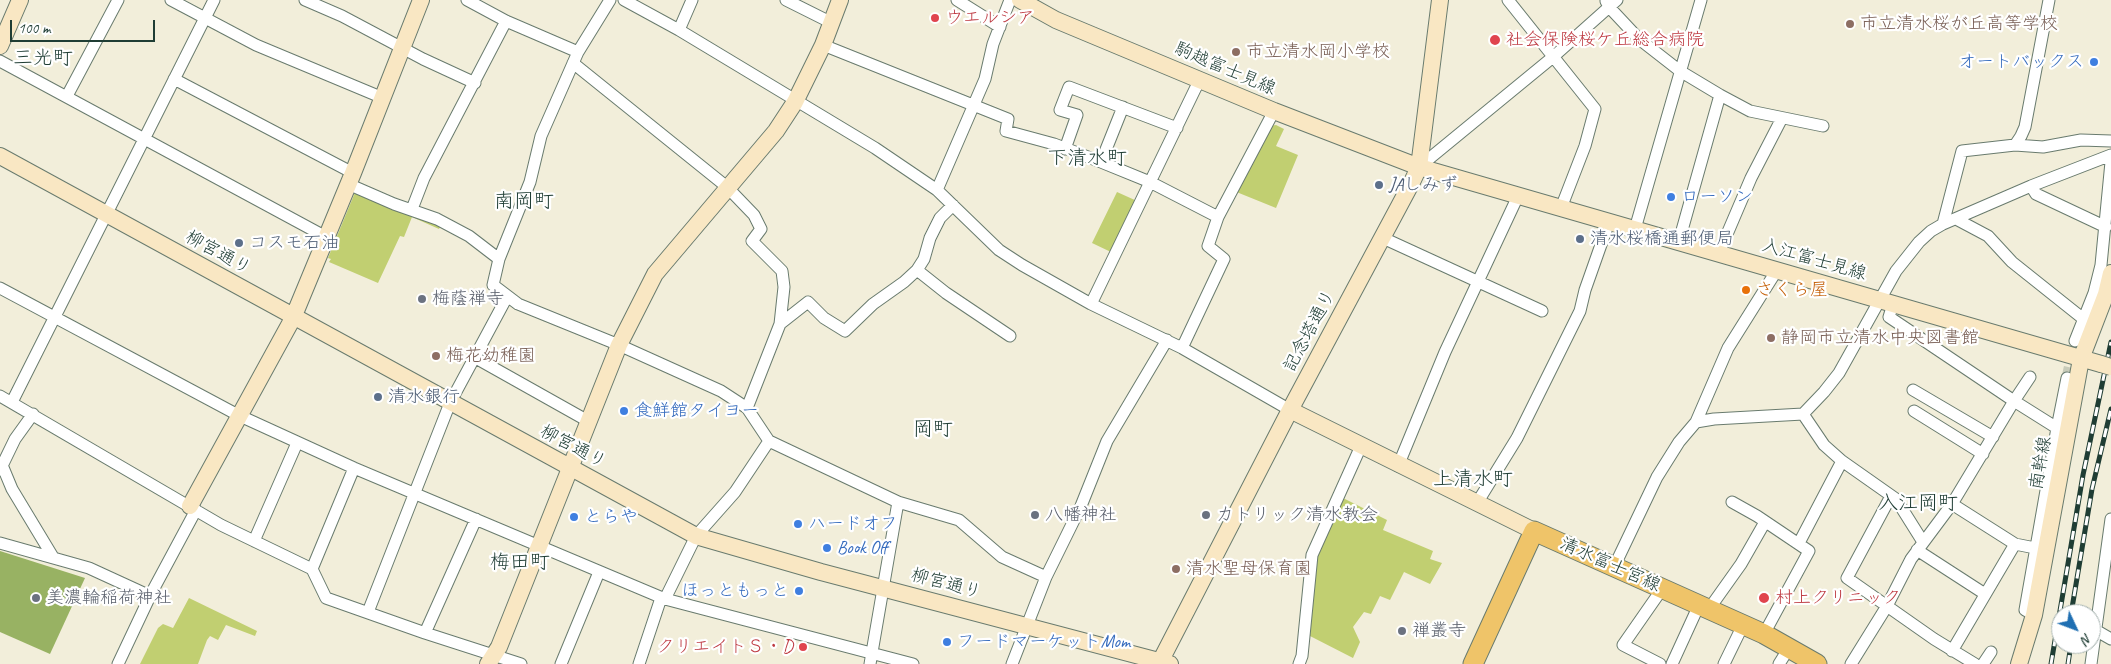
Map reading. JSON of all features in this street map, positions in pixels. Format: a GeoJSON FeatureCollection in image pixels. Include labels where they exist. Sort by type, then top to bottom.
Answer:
{"type":"FeatureCollection","features":[{"type":"Feature","properties":{"kind":"main road","name":"清水富士宮線"},"geometry":{"type":"LineString","coordinates":[[1534,531],[1764,634],[1784,656],[1817,664]]}},
{"type":"Feature","properties":{"kind":"main road"},"geometry":{"type":"LineString","coordinates":[[1473,664],[1534,531]]}},
{"type":"Feature","properties":{"kind":"street"},"geometry":{"type":"LineString","coordinates":[[0,46],[20,0]]}},
{"type":"Feature","properties":{"kind":"street"},"geometry":{"type":"LineString","coordinates":[[67,96],[118,0]]}},
{"type":"Feature","properties":{"kind":"street"},"geometry":{"type":"LineString","coordinates":[[171,0],[256,45],[383,98]]}},
{"type":"Feature","properties":{"kind":"street"},"geometry":{"type":"LineString","coordinates":[[12,402],[214,0]]}},
{"type":"Feature","properties":{"kind":"street"},"geometry":{"type":"LineString","coordinates":[[305,0],[342,16],[402,48],[475,83]]}},
{"type":"Feature","properties":{"kind":"street"},"geometry":{"type":"LineString","coordinates":[[118,664],[238,415],[293,318],[383,98],[420,0]]}},
{"type":"Feature","properties":{"kind":"street"},"geometry":{"type":"LineString","coordinates":[[467,0],[576,58],[727,187],[754,215],[761,229],[752,241],[782,271],[784,287],[780,324],[747,408]]}},
{"type":"Feature","properties":{"kind":"street"},"geometry":{"type":"LineString","coordinates":[[610,0],[576,58],[541,136],[524,200],[499,259],[493,285],[518,304],[619,345],[721,391],[747,408],[770,441],[898,502],[959,520],[1002,557],[1046,577]]}},
{"type":"Feature","properties":{"kind":"street"},"geometry":{"type":"LineString","coordinates":[[624,0],[679,30],[795,102],[875,148],[937,190],[999,250],[1091,304],[1168,340],[1290,410],[1398,466],[1534,531]]}},
{"type":"Feature","properties":{"kind":"street"},"geometry":{"type":"LineString","coordinates":[[679,30],[692,0]]}},
{"type":"Feature","properties":{"kind":"street"},"geometry":{"type":"LineString","coordinates":[[786,0],[832,24]]}},
{"type":"Feature","properties":{"kind":"street"},"geometry":{"type":"LineString","coordinates":[[491,660],[539,547],[568,468],[619,345],[655,274],[727,187],[776,132],[795,102],[823,45],[840,0]]}},
{"type":"Feature","properties":{"kind":"street"},"geometry":{"type":"LineString","coordinates":[[957,0],[1000,27]]}},
{"type":"Feature","properties":{"kind":"street"},"geometry":{"type":"LineString","coordinates":[[937,190],[985,79],[1010,0]]}},
{"type":"Feature","properties":{"kind":"street","name":"駒越富士見線"},"geometry":{"type":"LineString","coordinates":[[1020,0],[1056,20],[1274,111],[1418,167]]}},
{"type":"Feature","properties":{"kind":"street","name":"記念塔通り"},"geometry":{"type":"LineString","coordinates":[[1163,663],[1290,410],[1383,238],[1418,167],[1440,0]]}},
{"type":"Feature","properties":{"kind":"street"},"geometry":{"type":"LineString","coordinates":[[1508,0],[1595,109],[1585,146],[1560,208]]}},
{"type":"Feature","properties":{"kind":"street"},"geometry":{"type":"LineString","coordinates":[[1635,229],[1701,0]]}},
{"type":"Feature","properties":{"kind":"street"},"geometry":{"type":"LineString","coordinates":[[2015,145],[2026,127],[2049,0]]}},
{"type":"Feature","properties":{"kind":"street"},"geometry":{"type":"LineString","coordinates":[[1418,167],[1553,57],[1611,2],[1639,39],[1680,71],[1750,111],[1823,126]]}},
{"type":"Feature","properties":{"kind":"street"},"geometry":{"type":"LineString","coordinates":[[412,209],[424,178],[506,21]]}},
{"type":"Feature","properties":{"kind":"street"},"geometry":{"type":"LineString","coordinates":[[823,45],[1008,119],[1006,131],[1101,162],[1150,182],[1218,217]]}},
{"type":"Feature","properties":{"kind":"street"},"geometry":{"type":"LineString","coordinates":[[0,60],[326,237]]}},
{"type":"Feature","properties":{"kind":"street"},"geometry":{"type":"LineString","coordinates":[[174,78],[394,204],[426,213],[469,236],[499,259]]}},
{"type":"Feature","properties":{"kind":"street"},"geometry":{"type":"LineString","coordinates":[[1091,304],[1200,79]]}},
{"type":"Feature","properties":{"kind":"street"},"geometry":{"type":"LineString","coordinates":[[1065,149],[1076,115],[1060,110],[1068,87],[1177,128]]}},
{"type":"Feature","properties":{"kind":"street"},"geometry":{"type":"LineString","coordinates":[[1679,241],[1720,94]]}},
{"type":"Feature","properties":{"kind":"street"},"geometry":{"type":"LineString","coordinates":[[1101,162],[1123,108]]}},
{"type":"Feature","properties":{"kind":"street"},"geometry":{"type":"LineString","coordinates":[[1182,348],[1224,259],[1208,246],[1218,217],[1274,111]]}},
{"type":"Feature","properties":{"kind":"street"},"geometry":{"type":"LineString","coordinates":[[1719,252],[1751,178],[1782,118]]}},
{"type":"Feature","properties":{"kind":"street"},"geometry":{"type":"LineString","coordinates":[[1943,224],[1962,151],[2015,145],[2043,147],[2081,140],[2111,141]]}},
{"type":"Feature","properties":{"kind":"street"},"geometry":{"type":"LineString","coordinates":[[1696,422],[1714,418],[1803,414],[1839,373],[1874,313],[1886,302],[1906,256],[1925,237],[1943,224],[2031,186],[2111,155]]}},
{"type":"Feature","properties":{"kind":"street","name":"柳宮通り"},"geometry":{"type":"LineString","coordinates":[[0,156],[293,318],[696,536],[821,572],[884,587],[1163,663]]}},
{"type":"Feature","properties":{"kind":"street"},"geometry":{"type":"LineString","coordinates":[[2075,341],[2086,321],[2101,265],[2111,162]]}},
{"type":"Feature","properties":{"kind":"street","name":"入江富士見線"},"geometry":{"type":"LineString","coordinates":[[1418,167],[1719,252],[2106,366]]}},
{"type":"Feature","properties":{"kind":"street"},"geometry":{"type":"LineString","coordinates":[[2031,186],[2036,194],[2106,227]]}},
{"type":"Feature","properties":{"kind":"street"},"geometry":{"type":"LineString","coordinates":[[1398,466],[1445,352],[1518,196]]}},
{"type":"Feature","properties":{"kind":"street"},"geometry":{"type":"LineString","coordinates":[[780,324],[808,302],[824,318],[845,331],[872,304],[904,282],[917,270],[924,259],[930,238],[940,218],[953,205]]}},
{"type":"Feature","properties":{"kind":"street"},"geometry":{"type":"LineString","coordinates":[[1956,219],[1988,236],[2012,262],[2086,321]]}},
{"type":"Feature","properties":{"kind":"street"},"geometry":{"type":"LineString","coordinates":[[1477,503],[1517,438],[1580,311],[1584,290],[1609,222]]}},
{"type":"Feature","properties":{"kind":"street"},"geometry":{"type":"LineString","coordinates":[[1383,238],[1542,311]]}},
{"type":"Feature","properties":{"kind":"street"},"geometry":{"type":"LineString","coordinates":[[917,270],[946,293],[1010,336]]}},
{"type":"Feature","properties":{"kind":"street"},"geometry":{"type":"LineString","coordinates":[[1614,567],[1657,478],[1679,442],[1696,422],[1728,348],[1777,270]]}},
{"type":"Feature","properties":{"kind":"street","name":"南幹線"},"geometry":{"type":"LineString","coordinates":[[2019,664],[2034,615],[2080,359],[2106,294],[2111,273]]}},
{"type":"Feature","properties":{"kind":"street"},"geometry":{"type":"LineString","coordinates":[[0,288],[238,415],[297,443],[599,572],[663,598],[871,658],[913,664]]}},
{"type":"Feature","properties":{"kind":"street"},"geometry":{"type":"LineString","coordinates":[[368,612],[450,403],[507,297]]}},
{"type":"Feature","properties":{"kind":"street"},"geometry":{"type":"LineString","coordinates":[[1886,302],[1889,317],[2057,428]]}},
{"type":"Feature","properties":{"kind":"street"},"geometry":{"type":"LineString","coordinates":[[1012,664],[1046,577],[1081,506],[1107,441],[1168,340]]}},
{"type":"Feature","properties":{"kind":"street"},"geometry":{"type":"LineString","coordinates":[[474,357],[588,421]]}},
{"type":"Feature","properties":{"kind":"street"},"geometry":{"type":"LineString","coordinates":[[1851,664],[1887,606],[1920,546],[1952,504],[2030,377]]}},
{"type":"Feature","properties":{"kind":"street"},"geometry":{"type":"LineString","coordinates":[[2034,615],[2026,610],[2035,548],[2067,378]]}},
{"type":"Feature","properties":{"kind":"street"},"geometry":{"type":"LineString","coordinates":[[1913,390],[1992,438]]}},
{"type":"Feature","properties":{"kind":"street"},"geometry":{"type":"LineString","coordinates":[[0,396],[193,508],[254,541],[312,569],[326,598],[425,633],[491,660],[522,664]]}},
{"type":"Feature","properties":{"kind":"street"},"geometry":{"type":"LineString","coordinates":[[1934,423],[1942,408]]}},
{"type":"Feature","properties":{"kind":"street"},"geometry":{"type":"LineString","coordinates":[[1914,411],[1982,454]]}},
{"type":"Feature","properties":{"kind":"street"},"geometry":{"type":"LineString","coordinates":[[33,414],[15,439],[1,468],[53,557]]}},
{"type":"Feature","properties":{"kind":"street"},"geometry":{"type":"LineString","coordinates":[[1803,414],[1824,445],[1842,461],[1891,496],[1904,509],[1920,546],[1985,594]]}},
{"type":"Feature","properties":{"kind":"street"},"geometry":{"type":"LineString","coordinates":[[639,664],[663,598],[696,536],[735,492],[770,441]]}},
{"type":"Feature","properties":{"kind":"street"},"geometry":{"type":"LineString","coordinates":[[254,541],[297,443]]}},
{"type":"Feature","properties":{"kind":"street"},"geometry":{"type":"LineString","coordinates":[[1299,664],[1312,554],[1361,446]]}},
{"type":"Feature","properties":{"kind":"street"},"geometry":{"type":"LineString","coordinates":[[1799,543],[1842,461]]}},
{"type":"Feature","properties":{"kind":"street"},"geometry":{"type":"LineString","coordinates":[[312,569],[354,468]]}},
{"type":"Feature","properties":{"kind":"street"},"geometry":{"type":"LineString","coordinates":[[1891,496],[1846,578],[1952,652],[1975,664]]}},
{"type":"Feature","properties":{"kind":"street"},"geometry":{"type":"LineString","coordinates":[[871,658],[898,502]]}},
{"type":"Feature","properties":{"kind":"street"},"geometry":{"type":"LineString","coordinates":[[1732,502],[1810,551],[1764,634]]}},
{"type":"Feature","properties":{"kind":"street"},"geometry":{"type":"LineString","coordinates":[[1952,504],[2015,544],[2035,548]]}},
{"type":"Feature","properties":{"kind":"street"},"geometry":{"type":"LineString","coordinates":[[425,633],[476,519]]}},
{"type":"Feature","properties":{"kind":"street"},"geometry":{"type":"LineString","coordinates":[[2101,609],[2107,576],[2111,519]]}},
{"type":"Feature","properties":{"kind":"street"},"geometry":{"type":"LineString","coordinates":[[1672,664],[1704,607],[1741,564],[1765,522]]}},
{"type":"Feature","properties":{"kind":"street"},"geometry":{"type":"LineString","coordinates":[[0,543],[89,568],[150,596]]}},
{"type":"Feature","properties":{"kind":"street"},"geometry":{"type":"LineString","coordinates":[[1952,652],[2015,544]]}},
{"type":"Feature","properties":{"kind":"street"},"geometry":{"type":"LineString","coordinates":[[561,664],[599,572]]}},
{"type":"Feature","properties":{"kind":"street"},"geometry":{"type":"LineString","coordinates":[[1660,664],[1624,645],[1662,588]]}},
{"type":"Feature","properties":{"kind":"street"},"geometry":{"type":"LineString","coordinates":[[1724,664],[1743,625]]}},
{"type":"Feature","properties":{"kind":"street"},"geometry":{"type":"LineString","coordinates":[[1983,664],[1990,652]]}},
{"type":"Feature","properties":{"kind":"green space"},"geometry":{"type":"Polygon","coordinates":[[[1276,125],[1284,129],[1276,146],[1298,155],[1276,208],[1234,191],[1270,126],[1276,125]]]}},
{"type":"Feature","properties":{"kind":"green space"},"geometry":{"type":"Polygon","coordinates":[[[356,190],[442,223],[439,229],[412,217],[404,237],[400,236],[378,283],[329,262],[331,259],[328,258],[356,190]]]}},
{"type":"Feature","properties":{"kind":"green space"},"geometry":{"type":"Polygon","coordinates":[[[1117,192],[1137,201],[1113,253],[1092,243],[1117,192]]]}},
{"type":"Feature","properties":{"kind":"green space"},"geometry":{"type":"Polygon","coordinates":[[[1341,497],[1387,520],[1383,530],[1433,551],[1430,559],[1442,563],[1430,584],[1404,572],[1390,600],[1380,596],[1371,614],[1364,612],[1353,627],[1360,642],[1353,658],[1310,636],[1316,560],[1341,497]]]}},
{"type":"Feature","properties":{"kind":"green space","name":"美濃輪稲荷神社"},"geometry":{"type":"Polygon","coordinates":[[[0,551],[85,578],[50,654],[0,632],[0,551]]]}},
{"type":"Feature","properties":{"kind":"green space"},"geometry":{"type":"Polygon","coordinates":[[[189,598],[257,631],[255,636],[226,625],[218,640],[210,636],[207,640],[198,664],[140,664],[158,628],[163,624],[173,628],[189,598]]]}},
{"type":"Feature","properties":{"kind":"tunnel"},"geometry":{"type":"LineString","coordinates":[[2067,378],[2075,341]]}},
{"type":"Feature","properties":{"kind":"railway"},"geometry":{"type":"LineString","coordinates":[[2051,664],[2083,475],[2111,342]]}},
{"type":"Feature","properties":{"kind":"railway"},"geometry":{"type":"LineString","coordinates":[[2073,604],[2092,489],[2111,409]]}},
{"type":"Feature","properties":{"kind":"railway"},"geometry":{"type":"LineString","coordinates":[[2068,664],[2070,654]]}},
{"type":"Feature","properties":{"kind":"place","name":"ウエルシア"},"geometry":{"type":"Point","coordinates":[935,18]}},
{"type":"Feature","properties":{"kind":"place","name":"市立清水桜が丘高等学校"},"geometry":{"type":"Point","coordinates":[1850,24]}},
{"type":"Feature","properties":{"kind":"place","name":"社会保険桜ケ丘総合病院"},"geometry":{"type":"Point","coordinates":[1495,40]}},
{"type":"Feature","properties":{"kind":"place","name":"市立清水岡小学校"},"geometry":{"type":"Point","coordinates":[1236,52]}},
{"type":"Feature","properties":{"kind":"place","name":"オートバックス"},"geometry":{"type":"Point","coordinates":[2094,62]}},
{"type":"Feature","properties":{"kind":"place","name":"JAしみず"},"geometry":{"type":"Point","coordinates":[1379,185]}},
{"type":"Feature","properties":{"kind":"place","name":"ローソン"},"geometry":{"type":"Point","coordinates":[1671,197]}},
{"type":"Feature","properties":{"kind":"place","name":"清水桜橋通郵便局"},"geometry":{"type":"Point","coordinates":[1580,239]}},
{"type":"Feature","properties":{"kind":"place","name":"コスモ石油"},"geometry":{"type":"Point","coordinates":[239,243]}},
{"type":"Feature","properties":{"kind":"place","name":"さくら屋"},"geometry":{"type":"Point","coordinates":[1746,290]}},
{"type":"Feature","properties":{"kind":"place","name":"梅蔭禅寺"},"geometry":{"type":"Point","coordinates":[422,299]}},
{"type":"Feature","properties":{"kind":"place","name":"静岡市立清水中央図書館"},"geometry":{"type":"Point","coordinates":[1771,338]}},
{"type":"Feature","properties":{"kind":"place","name":"梅花幼稚園"},"geometry":{"type":"Point","coordinates":[436,356]}},
{"type":"Feature","properties":{"kind":"place","name":"清水銀行"},"geometry":{"type":"Point","coordinates":[378,397]}},
{"type":"Feature","properties":{"kind":"place","name":"食鮮館タイヨー"},"geometry":{"type":"Point","coordinates":[624,411]}},
{"type":"Feature","properties":{"kind":"place","name":"八幡神社"},"geometry":{"type":"Point","coordinates":[1035,515]}},
{"type":"Feature","properties":{"kind":"place","name":"カトリック清水教会"},"geometry":{"type":"Point","coordinates":[1206,515]}},
{"type":"Feature","properties":{"kind":"place","name":"とらや"},"geometry":{"type":"Point","coordinates":[574,517]}},
{"type":"Feature","properties":{"kind":"place","name":"ハードオフ"},"geometry":{"type":"Point","coordinates":[798,524]}},
{"type":"Feature","properties":{"kind":"place","name":"Book Off"},"geometry":{"type":"Point","coordinates":[827,548]}},
{"type":"Feature","properties":{"kind":"place","name":"清水聖母保育園"},"geometry":{"type":"Point","coordinates":[1176,569]}},
{"type":"Feature","properties":{"kind":"place","name":"ほっともっと"},"geometry":{"type":"Point","coordinates":[799,591]}},
{"type":"Feature","properties":{"kind":"place","name":"美濃輪稲荷神社"},"geometry":{"type":"Point","coordinates":[36,598]}},
{"type":"Feature","properties":{"kind":"place","name":"村上クリニック"},"geometry":{"type":"Point","coordinates":[1764,598]}},
{"type":"Feature","properties":{"kind":"place","name":"禅叢寺"},"geometry":{"type":"Point","coordinates":[1402,631]}},
{"type":"Feature","properties":{"kind":"place","name":"フードマーケットMom"},"geometry":{"type":"Point","coordinates":[947,642]}},
{"type":"Feature","properties":{"kind":"place","name":"クリエイトＳ・D"},"geometry":{"type":"Point","coordinates":[803,647]}},
{"type":"Feature","properties":{"kind":"district","name":"三光町"},"geometry":{"type":"Point","coordinates":[43,59]}},
{"type":"Feature","properties":{"kind":"district","name":"下清水町"},"geometry":{"type":"Point","coordinates":[1087,159]}},
{"type":"Feature","properties":{"kind":"district","name":"南岡町"},"geometry":{"type":"Point","coordinates":[524,202]}},
{"type":"Feature","properties":{"kind":"district","name":"岡町"},"geometry":{"type":"Point","coordinates":[933,430]}},
{"type":"Feature","properties":{"kind":"district","name":"上清水町"},"geometry":{"type":"Point","coordinates":[1473,480]}},
{"type":"Feature","properties":{"kind":"district","name":"入江岡町"},"geometry":{"type":"Point","coordinates":[1918,504]}},
{"type":"Feature","properties":{"kind":"district","name":"梅田町"},"geometry":{"type":"Point","coordinates":[520,563]}}]}
